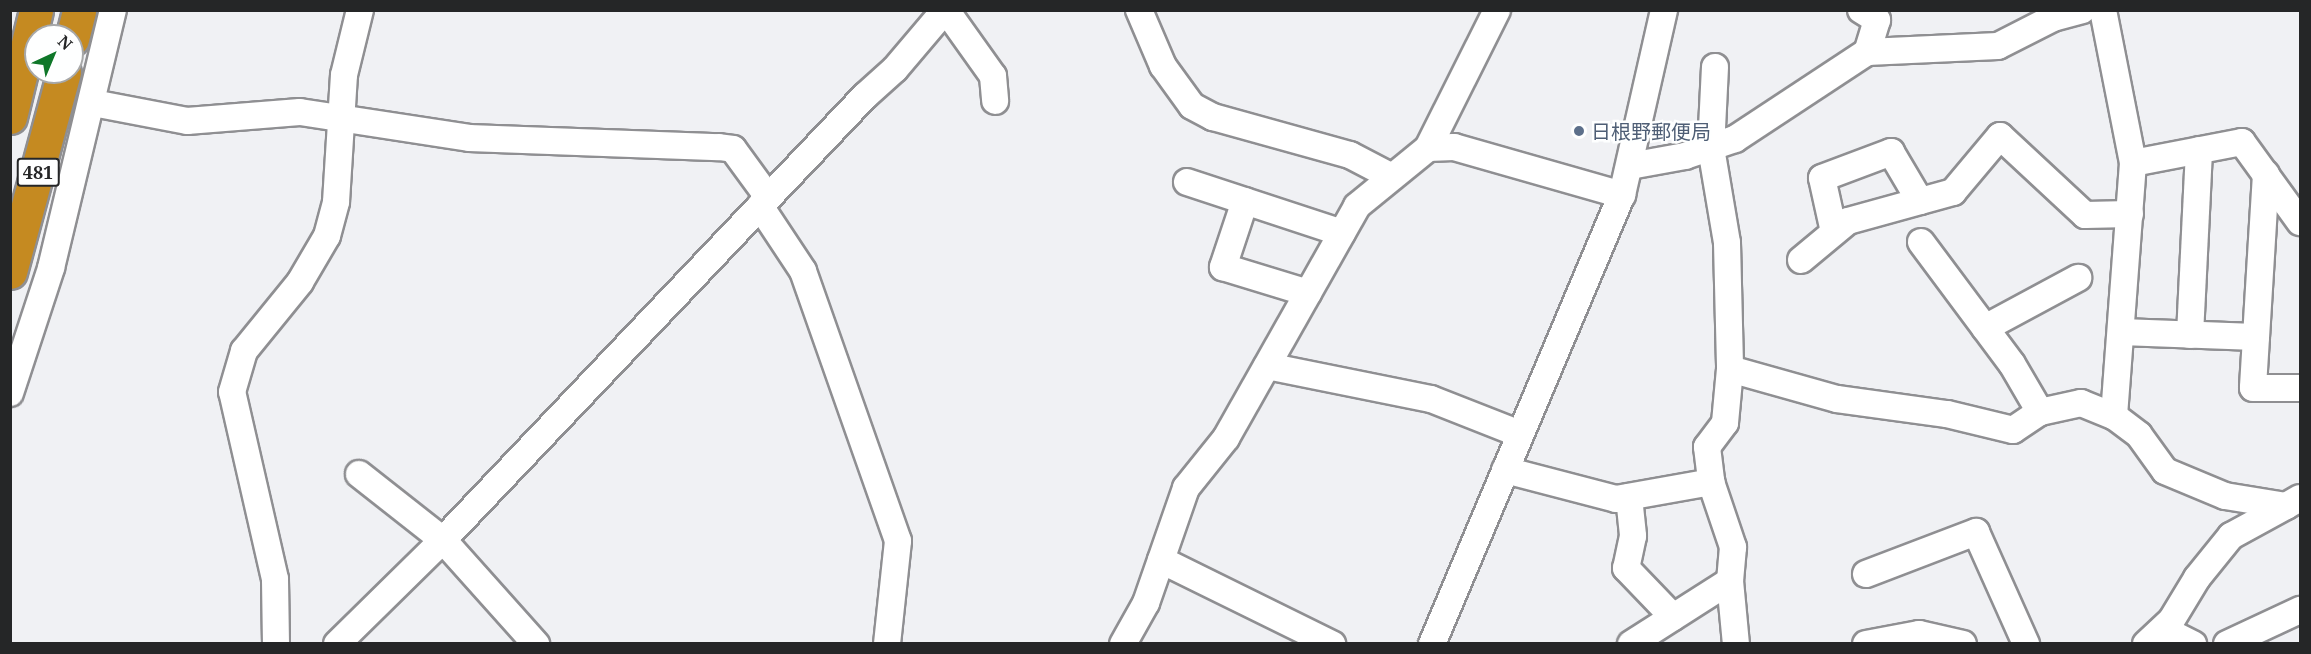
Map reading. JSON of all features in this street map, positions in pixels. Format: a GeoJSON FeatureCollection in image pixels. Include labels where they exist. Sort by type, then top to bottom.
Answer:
{"type":"FeatureCollection","features":[{"type":"Feature","properties":{"kind":"highway"},"geometry":{"type":"LineString","coordinates":[[10,79],[27,12]]}},
{"type":"Feature","properties":{"kind":"highway"},"geometry":{"type":"LineString","coordinates":[[10,117],[27,12]]}},
{"type":"Feature","properties":{"kind":"highway"},"geometry":{"type":"LineString","coordinates":[[10,219],[48,84]]}},
{"type":"Feature","properties":{"kind":"highway","name":"481"},"geometry":{"type":"LineString","coordinates":[[10,272],[61,84]]}},
{"type":"Feature","properties":{"kind":"street"},"geometry":{"type":"LineString","coordinates":[[276,644],[275,579],[232,392],[244,351],[300,282],[327,236],[336,201],[344,75],[360,10]]}},
{"type":"Feature","properties":{"kind":"street"},"geometry":{"type":"LineString","coordinates":[[337,644],[443,540],[865,96],[895,69],[945,10],[993,76],[995,101]]}},
{"type":"Feature","properties":{"kind":"street"},"geometry":{"type":"LineString","coordinates":[[1139,10],[1163,66],[1192,106],[1213,117],[1350,155],[1392,177]]}},
{"type":"Feature","properties":{"kind":"street"},"geometry":{"type":"LineString","coordinates":[[1123,644],[1146,603],[1186,488],[1226,438],[1357,206],[1428,148],[1497,10]]}},
{"type":"Feature","properties":{"kind":"street"},"geometry":{"type":"LineString","coordinates":[[1432,644],[1622,195],[1664,10]]}},
{"type":"Feature","properties":{"kind":"street"},"geometry":{"type":"LineString","coordinates":[[1861,10],[1877,20],[1867,52]]}},
{"type":"Feature","properties":{"kind":"street"},"geometry":{"type":"LineString","coordinates":[[1629,166],[1711,148],[1769,120],[1867,52],[1998,46],[2054,18],[2082,10]]}},
{"type":"Feature","properties":{"kind":"street"},"geometry":{"type":"LineString","coordinates":[[2103,10],[2133,163],[2114,416]]}},
{"type":"Feature","properties":{"kind":"street"},"geometry":{"type":"LineString","coordinates":[[14,383],[51,268],[93,103],[110,17]]}},
{"type":"Feature","properties":{"kind":"street"},"geometry":{"type":"LineString","coordinates":[[1714,67],[1711,148],[1727,243],[1730,369],[1725,423],[1707,447],[1711,482],[1733,547],[1730,581],[1736,644]]}},
{"type":"Feature","properties":{"kind":"street"},"geometry":{"type":"LineString","coordinates":[[93,103],[187,121],[300,112],[343,116],[469,138],[732,149],[803,271],[898,541],[887,644]]}},
{"type":"Feature","properties":{"kind":"street"},"geometry":{"type":"LineString","coordinates":[[1801,260],[1848,221],[1953,192],[2000,136],[2085,215],[2130,214]]}},
{"type":"Feature","properties":{"kind":"street"},"geometry":{"type":"LineString","coordinates":[[2133,163],[2242,142],[2301,222]]}},
{"type":"Feature","properties":{"kind":"street"},"geometry":{"type":"LineString","coordinates":[[1428,148],[1454,147],[1622,195]]}},
{"type":"Feature","properties":{"kind":"street"},"geometry":{"type":"LineString","coordinates":[[2190,335],[2199,150]]}},
{"type":"Feature","properties":{"kind":"street"},"geometry":{"type":"LineString","coordinates":[[1834,231],[1822,178],[1891,152],[1920,201]]}},
{"type":"Feature","properties":{"kind":"street"},"geometry":{"type":"LineString","coordinates":[[36,180],[61,173],[79,156]]}},
{"type":"Feature","properties":{"kind":"street"},"geometry":{"type":"LineString","coordinates":[[2266,174],[2253,388],[2301,388]]}},
{"type":"Feature","properties":{"kind":"street"},"geometry":{"type":"LineString","coordinates":[[1187,182],[1342,233]]}},
{"type":"Feature","properties":{"kind":"street"},"geometry":{"type":"LineString","coordinates":[[1245,201],[1223,267],[1308,293]]}},
{"type":"Feature","properties":{"kind":"street"},"geometry":{"type":"LineString","coordinates":[[1921,242],[1985,328],[2040,412]]}},
{"type":"Feature","properties":{"kind":"street"},"geometry":{"type":"LineString","coordinates":[[1985,328],[2078,278]]}},
{"type":"Feature","properties":{"kind":"street"},"geometry":{"type":"LineString","coordinates":[[2121,332],[2256,337]]}},
{"type":"Feature","properties":{"kind":"street"},"geometry":{"type":"LineString","coordinates":[[10,343],[14,383]]}},
{"type":"Feature","properties":{"kind":"street"},"geometry":{"type":"LineString","coordinates":[[1267,366],[1431,399],[1520,434]]}},
{"type":"Feature","properties":{"kind":"street"},"geometry":{"type":"LineString","coordinates":[[1730,369],[1837,399],[1947,414],[2013,430],[2040,412],[2082,403],[2114,416],[2139,435],[2165,471],[2225,496],[2293,502]]}},
{"type":"Feature","properties":{"kind":"street"},"geometry":{"type":"LineString","coordinates":[[1505,470],[1616,500],[1711,482]]}},
{"type":"Feature","properties":{"kind":"street"},"geometry":{"type":"LineString","coordinates":[[359,474],[443,540],[536,644]]}},
{"type":"Feature","properties":{"kind":"street"},"geometry":{"type":"LineString","coordinates":[[1629,497],[1633,536],[1626,568],[1673,617]]}},
{"type":"Feature","properties":{"kind":"street"},"geometry":{"type":"LineString","coordinates":[[2193,644],[2154,636],[2231,536],[2293,502]]}},
{"type":"Feature","properties":{"kind":"street"},"geometry":{"type":"LineString","coordinates":[[1866,574],[1976,532],[2026,644]]}},
{"type":"Feature","properties":{"kind":"street"},"geometry":{"type":"LineString","coordinates":[[1161,560],[1332,644]]}},
{"type":"Feature","properties":{"kind":"street"},"geometry":{"type":"LineString","coordinates":[[1631,644],[1730,581]]}},
{"type":"Feature","properties":{"kind":"street"},"geometry":{"type":"LineString","coordinates":[[2227,644],[2301,610]]}},
{"type":"Feature","properties":{"kind":"street"},"geometry":{"type":"LineString","coordinates":[[1866,644],[1919,634],[1963,644]]}},
{"type":"Feature","properties":{"kind":"place","name":"日根野郵便局"},"geometry":{"type":"Point","coordinates":[1579,131]}}]}
